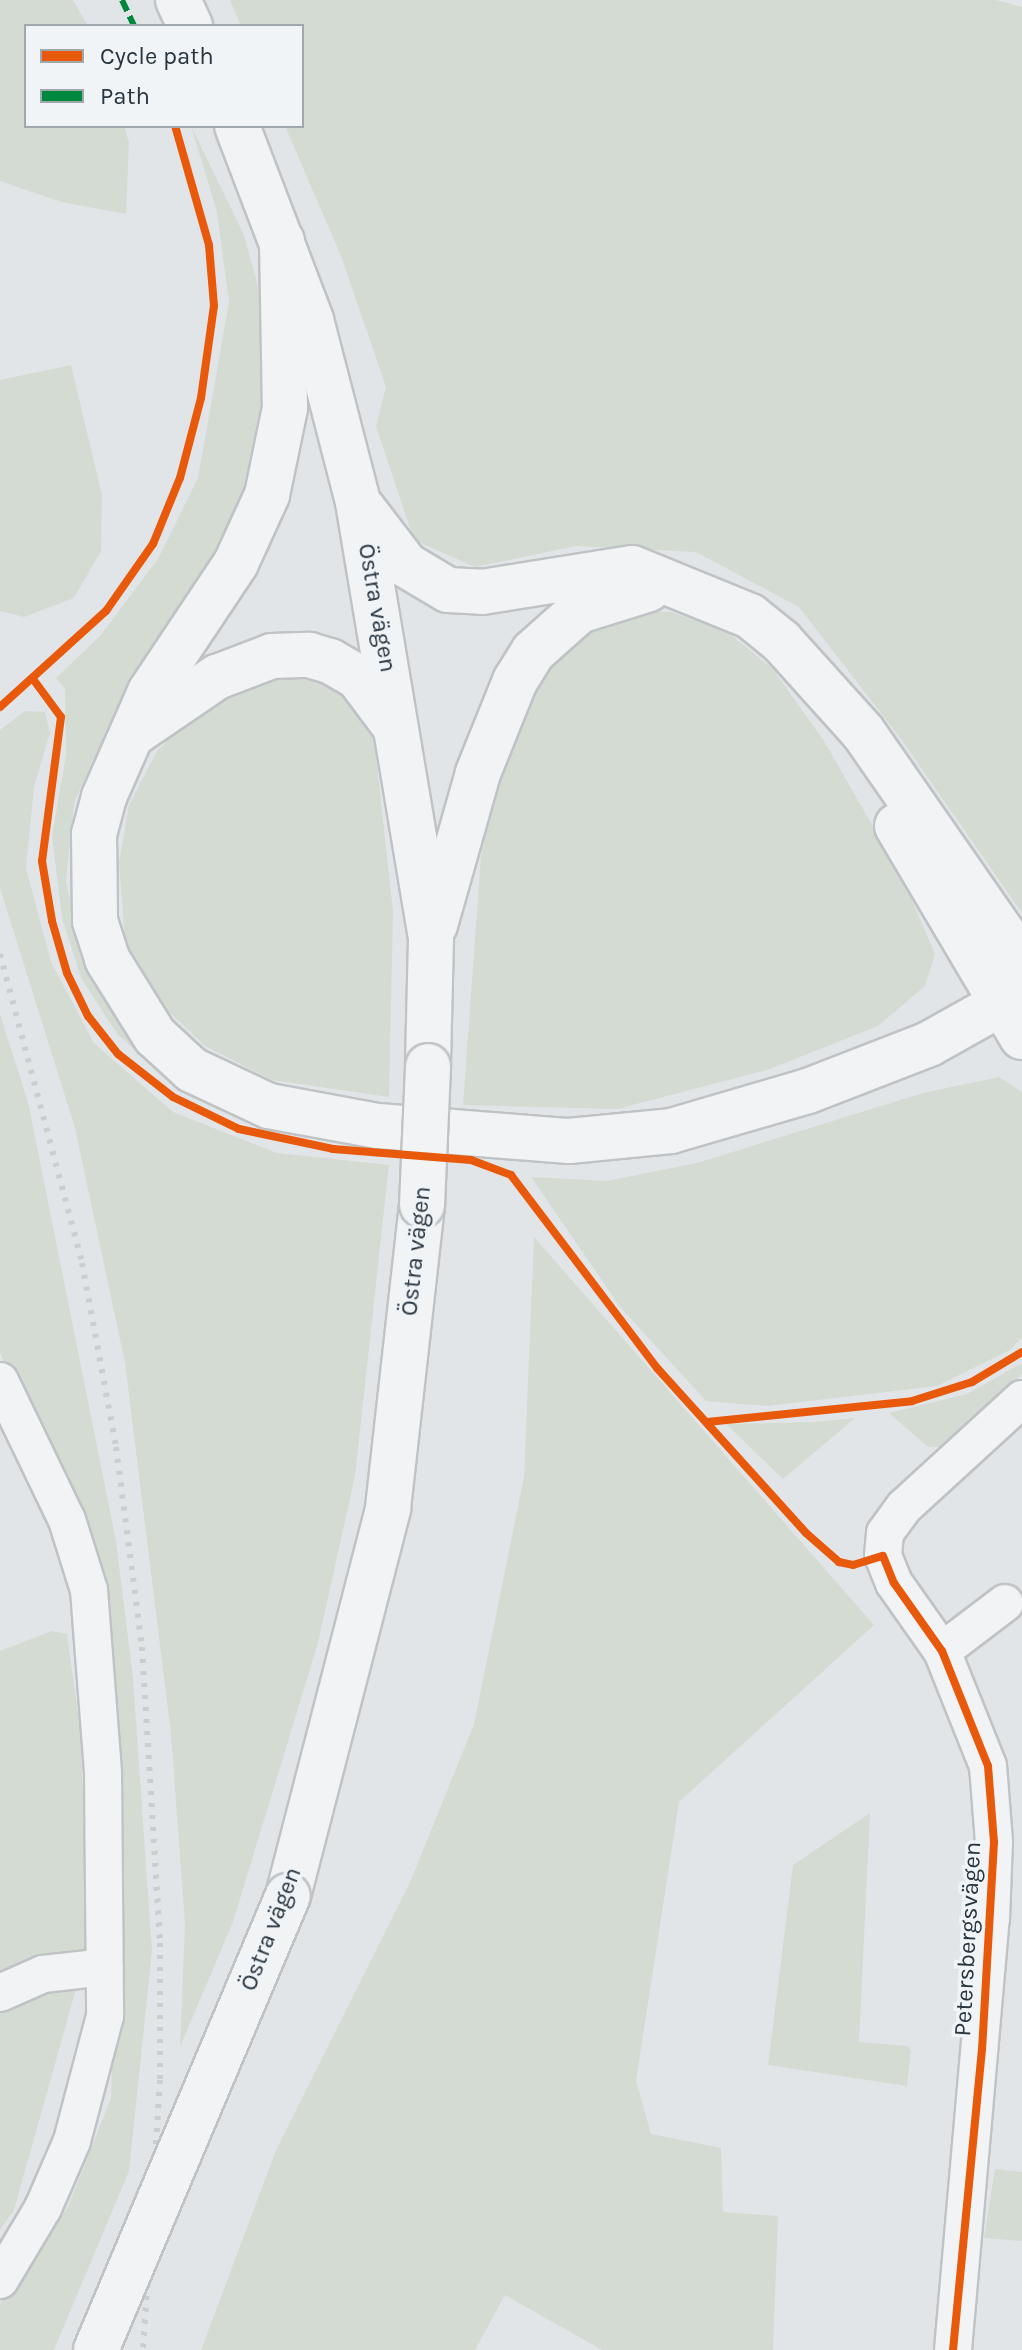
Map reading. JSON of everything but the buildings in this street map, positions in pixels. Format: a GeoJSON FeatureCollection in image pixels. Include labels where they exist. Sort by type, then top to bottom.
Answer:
{"type":"FeatureCollection","features":[{"type":"Feature","properties":{"kind":"street"},"geometry":{"type":"LineString","coordinates":[[178,0],[189,24]]}},
{"type":"Feature","properties":{"kind":"street","name":"Östra vägen"},"geometry":{"type":"LineString","coordinates":[[96,2350],[288,1896],[388,1508],[422,1205],[431,939],[400,736],[358,502],[311,320],[238,128]]}},
{"type":"Feature","properties":{"kind":"street"},"geometry":{"type":"LineString","coordinates":[[282,241],[285,408],[267,495],[236,563],[150,692],[94,834],[95,921],[107,959],[131,1004],[173,1053],[229,1091],[269,1106],[378,1126],[569,1141],[671,1131],[808,1091],[1015,1012],[845,738],[816,676]]}},
{"type":"Feature","properties":{"kind":"street"},"geometry":{"type":"LineString","coordinates":[[358,502],[406,565],[448,590],[482,592],[632,568],[676,583],[750,616],[816,676],[863,732],[1022,961]]}},
{"type":"Feature","properties":{"kind":"street"},"geometry":{"type":"LineString","coordinates":[[431,939],[501,705],[533,652],[579,611],[676,583]]}},
{"type":"Feature","properties":{"kind":"street"},"geometry":{"type":"LineString","coordinates":[[131,735],[240,664],[309,655],[358,677],[400,736]]}},
{"type":"Feature","properties":{"kind":"street"},"geometry":{"type":"LineString","coordinates":[[0,1381],[67,1520],[89,1590],[103,1774],[105,1967],[105,2016],[72,2141],[43,2208],[0,2280]]}},
{"type":"Feature","properties":{"kind":"street","name":"Petersbergsvägen"},"geometry":{"type":"LineString","coordinates":[[953,2350],[983,2034],[994,1842],[988,1766],[942,1651],[894,1583],[883,1556],[885,1533],[904,1507],[1022,1399]]}},
{"type":"Feature","properties":{"kind":"street"},"geometry":{"type":"LineString","coordinates":[[942,1651],[1005,1603]]}},
{"type":"Feature","properties":{"kind":"street"},"geometry":{"type":"LineString","coordinates":[[0,1993],[43,1974],[105,1967]]}},
{"type":"Feature","properties":{"kind":"shaded area"},"geometry":{"type":"Polygon","coordinates":[[[0,0],[73,0],[87,24],[24,24],[24,128],[125,128],[129,143],[126,214],[61,202],[0,181],[0,0]]]}},
{"type":"Feature","properties":{"kind":"shaded area"},"geometry":{"type":"Polygon","coordinates":[[[230,0],[996,0],[1022,7],[1022,913],[901,739],[799,607],[696,552],[576,546],[475,567],[414,540],[376,426],[386,387],[341,256],[286,128],[304,128],[304,24],[240,24],[230,0]]]}},
{"type":"Feature","properties":{"kind":"shaded area"},"geometry":{"type":"Polygon","coordinates":[[[192,128],[244,235],[268,323],[266,451],[209,565],[119,702],[74,803],[66,881],[83,960],[147,1060],[118,1035],[81,978],[62,918],[52,836],[66,755],[65,689],[56,678],[100,636],[158,559],[198,478],[229,302],[217,212],[192,128]]]}},
{"type":"Feature","properties":{"kind":"shaded area"},"geometry":{"type":"Polygon","coordinates":[[[71,365],[102,495],[101,551],[74,598],[24,617],[0,611],[0,380],[71,365]]]}},
{"type":"Feature","properties":{"kind":"shaded area"},"geometry":{"type":"Polygon","coordinates":[[[619,611],[671,612],[726,631],[772,668],[824,741],[902,877],[935,954],[925,986],[878,1026],[767,1070],[617,1109],[463,1105],[481,856],[499,771],[525,706],[559,647],[619,611]]]}},
{"type":"Feature","properties":{"kind":"shaded area"},"geometry":{"type":"Polygon","coordinates":[[[303,669],[343,681],[372,719],[393,911],[389,1097],[272,1080],[205,1046],[149,993],[125,940],[119,863],[129,805],[157,751],[199,710],[246,685],[303,669]]]}},
{"type":"Feature","properties":{"kind":"shaded area"},"geometry":{"type":"Polygon","coordinates":[[[25,711],[45,712],[50,733],[34,787],[26,868],[51,962],[94,1043],[173,1112],[277,1153],[389,1165],[355,1476],[318,1643],[233,1922],[180,2047],[185,1924],[171,1734],[125,1363],[75,1128],[0,888],[0,730],[25,711]]]}},
{"type":"Feature","properties":{"kind":"shaded area"},"geometry":{"type":"Polygon","coordinates":[[[0,1014],[28,1102],[116,1541],[133,1678],[152,1951],[129,2171],[54,2350],[0,2350],[0,2304],[67,2209],[111,2098],[117,1879],[83,1529],[0,1353],[0,1014]]]}},
{"type":"Feature","properties":{"kind":"shaded area"},"geometry":{"type":"Polygon","coordinates":[[[999,1077],[1022,1092],[1022,1337],[1010,1350],[937,1386],[767,1406],[706,1401],[621,1308],[531,1177],[607,1181],[697,1163],[923,1093],[999,1077]]]}},
{"type":"Feature","properties":{"kind":"shaded area"},"geometry":{"type":"Polygon","coordinates":[[[534,1237],[874,1625],[679,1802],[636,2081],[651,2134],[721,2148],[723,2212],[778,2216],[773,2350],[602,2350],[505,2295],[475,2350],[201,2350],[276,2150],[411,1880],[474,1724],[524,1477],[534,1237]]]}},
{"type":"Feature","properties":{"kind":"shaded area"},"geometry":{"type":"Polygon","coordinates":[[[1022,1363],[1022,1374],[950,1447],[928,1447],[889,1413],[967,1394],[1022,1363]]]}},
{"type":"Feature","properties":{"kind":"shaded area"},"geometry":{"type":"Polygon","coordinates":[[[855,1418],[783,1479],[726,1424],[814,1422],[855,1418]]]}},
{"type":"Feature","properties":{"kind":"shaded area"},"geometry":{"type":"Polygon","coordinates":[[[52,1631],[67,1634],[80,1729],[91,1949],[60,1961],[76,1989],[14,2210],[0,2230],[0,1651],[52,1631]]]}},
{"type":"Feature","properties":{"kind":"shaded area"},"geometry":{"type":"Polygon","coordinates":[[[870,1813],[859,2042],[907,2046],[911,2050],[907,2086],[768,2065],[793,1865],[870,1813]]]}},
{"type":"Feature","properties":{"kind":"shaded area"},"geometry":{"type":"Polygon","coordinates":[[[995,2169],[1022,2172],[1022,2241],[984,2238],[995,2169]]]}},
{"type":"Feature","properties":{"kind":"railway"},"geometry":{"type":"LineString","coordinates":[[0,954],[82,1263],[116,1447],[142,1647],[160,1943],[160,2080],[143,2350]]}},
{"type":"Feature","properties":{"kind":"marked path"},"geometry":{"type":"LineString","coordinates":[[122,0],[133,24]]}},
{"type":"Feature","properties":{"kind":"cycle path"},"geometry":{"type":"LineString","coordinates":[[0,707],[106,611],[153,544],[180,478],[201,398],[214,306],[209,245],[176,128]]}},
{"type":"Feature","properties":{"kind":"cycle path"},"geometry":{"type":"LineString","coordinates":[[33,679],[61,717],[42,861],[52,921],[67,973],[88,1016],[118,1054],[173,1097],[239,1129],[333,1149],[471,1160],[511,1175],[657,1368],[806,1533],[839,1562],[853,1565],[883,1556],[894,1583],[942,1651],[988,1766],[994,1842],[982,2049],[953,2350]]}},
{"type":"Feature","properties":{"kind":"cycle path"},"geometry":{"type":"LineString","coordinates":[[707,1422],[912,1401],[972,1382],[1022,1352]]}}]}
